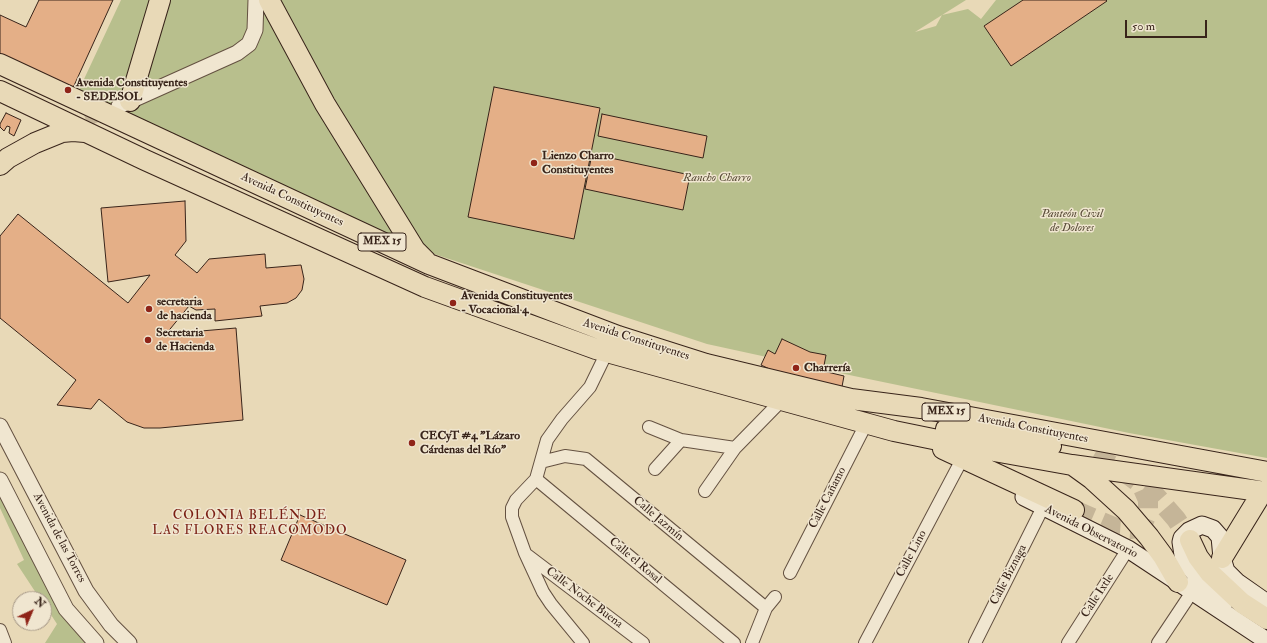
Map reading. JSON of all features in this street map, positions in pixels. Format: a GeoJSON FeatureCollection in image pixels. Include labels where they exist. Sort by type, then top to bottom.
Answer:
{"type":"FeatureCollection","features":[{"type":"Feature","properties":{"kind":"highway"},"geometry":{"type":"LineString","coordinates":[[125,103],[160,0]]}},
{"type":"Feature","properties":{"kind":"highway"},"geometry":{"type":"LineString","coordinates":[[269,0],[325,104],[415,250],[429,264]]}},
{"type":"Feature","properties":{"kind":"highway","name":"Avenida Constituyentes"},"geometry":{"type":"LineString","coordinates":[[0,64],[429,264],[618,336],[706,364],[851,399],[921,408],[1266,485]]}},
{"type":"Feature","properties":{"kind":"highway","name":"Avenida Constituyentes"},"geometry":{"type":"LineString","coordinates":[[0,91],[425,287],[607,352],[866,424],[977,448],[1072,465],[1266,485]]}},
{"type":"Feature","properties":{"kind":"highway"},"geometry":{"type":"LineString","coordinates":[[3,159],[62,132],[88,132]]}},
{"type":"Feature","properties":{"kind":"highway"},"geometry":{"type":"LineString","coordinates":[[758,376],[785,388],[850,408],[911,423],[1079,450],[1094,455]]}},
{"type":"Feature","properties":{"kind":"highway"},"geometry":{"type":"LineString","coordinates":[[894,431],[946,450],[1074,510]]}},
{"type":"Feature","properties":{"kind":"highway"},"geometry":{"type":"LineString","coordinates":[[1072,465],[1096,483],[1126,510],[1154,543],[1185,587]]}},
{"type":"Feature","properties":{"kind":"highway"},"geometry":{"type":"LineString","coordinates":[[1222,558],[1266,485]]}},
{"type":"Feature","properties":{"kind":"highway"},"geometry":{"type":"LineString","coordinates":[[1190,540],[1198,557],[1210,574],[1242,603],[1267,619]]}},
{"type":"Feature","properties":{"kind":"main road","name":"Avenida Observatorio"},"geometry":{"type":"LineString","coordinates":[[946,450],[959,465],[1128,548],[1267,641]]}},
{"type":"Feature","properties":{"kind":"main road","name":"Avenida Observatorio"},"geometry":{"type":"LineString","coordinates":[[1234,619],[1190,568],[1183,555],[1181,542],[1182,538],[1189,531],[1202,526],[1213,529],[1220,537],[1222,558],[1226,571],[1237,582],[1267,604]]}},
{"type":"Feature","properties":{"kind":"street"},"geometry":{"type":"LineString","coordinates":[[125,103],[237,53],[249,44],[255,30],[256,0]]}},
{"type":"Feature","properties":{"kind":"street"},"geometry":{"type":"LineString","coordinates":[[583,643],[543,592],[525,553],[512,517],[512,508],[516,500],[536,479],[547,440],[562,419],[590,388],[607,352]]}},
{"type":"Feature","properties":{"kind":"street"},"geometry":{"type":"LineString","coordinates":[[705,491],[734,448],[782,400]]}},
{"type":"Feature","properties":{"kind":"street","name":"Calle Cañamo"},"geometry":{"type":"LineString","coordinates":[[790,572],[866,424]]}},
{"type":"Feature","properties":{"kind":"street","name":"Avenida de las Torres"},"geometry":{"type":"LineString","coordinates":[[0,426],[86,591],[111,625],[129,643]]}},
{"type":"Feature","properties":{"kind":"street"},"geometry":{"type":"LineString","coordinates":[[649,427],[681,440],[734,448]]}},
{"type":"Feature","properties":{"kind":"street"},"geometry":{"type":"LineString","coordinates":[[655,469],[681,440]]}},
{"type":"Feature","properties":{"kind":"street","name":"Calle Jazmín"},"geometry":{"type":"LineString","coordinates":[[541,462],[565,456],[586,459],[766,608]]}},
{"type":"Feature","properties":{"kind":"street","name":"Calle Lino"},"geometry":{"type":"LineString","coordinates":[[865,643],[959,465]]}},
{"type":"Feature","properties":{"kind":"street","name":"Calle el Rosal"},"geometry":{"type":"LineString","coordinates":[[536,479],[734,643]]}},
{"type":"Feature","properties":{"kind":"street","name":"Avenida de las Torres"},"geometry":{"type":"LineString","coordinates":[[0,480],[66,609],[96,643]]}},
{"type":"Feature","properties":{"kind":"street","name":"Calle Biznaga"},"geometry":{"type":"LineString","coordinates":[[975,643],[1043,507]]}},
{"type":"Feature","properties":{"kind":"street","name":"Calle Ixtle"},"geometry":{"type":"LineString","coordinates":[[1068,643],[1128,548]]}},
{"type":"Feature","properties":{"kind":"street","name":"Calle Noche Buena"},"geometry":{"type":"LineString","coordinates":[[525,553],[643,643]]}},
{"type":"Feature","properties":{"kind":"street"},"geometry":{"type":"LineString","coordinates":[[1158,643],[1185,587]]}},
{"type":"Feature","properties":{"kind":"street"},"geometry":{"type":"LineString","coordinates":[[752,643],[766,608],[775,597]]}},
{"type":"Feature","properties":{"kind":"street"},"geometry":{"type":"LineString","coordinates":[[0,630],[5,643]]}},
{"type":"Feature","properties":{"kind":"green space"},"geometry":{"type":"Polygon","coordinates":[[[121,0],[966,0],[942,15],[968,9],[981,19],[996,0],[1267,0],[1267,458],[1129,433],[707,344],[422,250],[78,92],[121,0]],[[942,15],[915,32],[936,26],[942,15]]]}},
{"type":"Feature","properties":{"kind":"green space"},"geometry":{"type":"Polygon","coordinates":[[[0,490],[87,643],[45,643],[57,624],[52,616],[52,591],[35,591],[17,564],[24,560],[0,508],[0,490]]]}},
{"type":"Feature","properties":{"kind":"building"},"geometry":{"type":"Polygon","coordinates":[[[39,0],[113,0],[72,90],[0,57],[0,15],[26,27],[39,0]]]}},
{"type":"Feature","properties":{"kind":"building"},"geometry":{"type":"Polygon","coordinates":[[[1023,0],[1107,1],[1011,66],[984,26],[1023,0]]]}},
{"type":"Feature","properties":{"kind":"building","name":"Lienzo Charro Constituyentes"},"geometry":{"type":"Polygon","coordinates":[[[494,87],[600,108],[574,239],[468,217],[494,87]]]}},
{"type":"Feature","properties":{"kind":"building"},"geometry":{"type":"Polygon","coordinates":[[[6,113],[21,120],[14,136],[9,133],[10,127],[7,126],[4,131],[0,127],[6,113]]]}},
{"type":"Feature","properties":{"kind":"building"},"geometry":{"type":"Polygon","coordinates":[[[602,114],[707,136],[703,158],[598,136],[602,114]]]}},
{"type":"Feature","properties":{"kind":"building"},"geometry":{"type":"Polygon","coordinates":[[[592,154],[690,175],[683,210],[585,189],[592,154]]]}},
{"type":"Feature","properties":{"kind":"building"},"geometry":{"type":"Polygon","coordinates":[[[185,201],[186,241],[175,255],[197,273],[209,259],[265,254],[266,268],[301,265],[304,279],[302,290],[296,298],[287,303],[260,306],[262,316],[215,321],[215,309],[196,310],[189,306],[166,334],[236,328],[243,420],[160,428],[144,428],[127,422],[99,399],[91,409],[57,405],[76,380],[0,318],[0,236],[18,214],[128,303],[150,275],[108,282],[101,208],[185,201]]]}},
{"type":"Feature","properties":{"kind":"building","name":"Charrería"},"geometry":{"type":"Polygon","coordinates":[[[782,339],[810,352],[826,355],[823,371],[844,376],[841,392],[776,372],[761,365],[768,350],[775,354],[782,339]]]}},
{"type":"Feature","properties":{"kind":"building"},"geometry":{"type":"Polygon","coordinates":[[[300,515],[406,560],[387,605],[281,560],[300,515]]]}},
{"type":"Feature","properties":{"kind":"tunnel"},"geometry":{"type":"LineString","coordinates":[[64,127],[109,110]]}},
{"type":"Feature","properties":{"kind":"tunnel"},"geometry":{"type":"LineString","coordinates":[[1094,455],[1130,476],[1155,495],[1176,519],[1190,540]]}},
{"type":"Feature","properties":{"kind":"tunnel"},"geometry":{"type":"LineString","coordinates":[[1074,510],[1116,528],[1136,528],[1144,521],[1148,511],[1148,500],[1141,484]]}},
{"type":"Feature","properties":{"kind":"place","name":"Avenida Constituyentes - SEDESOL"},"geometry":{"type":"Point","coordinates":[68,90]}},
{"type":"Feature","properties":{"kind":"place","name":"Lienzo Charro Constituyentes"},"geometry":{"type":"Point","coordinates":[534,163]}},
{"type":"Feature","properties":{"kind":"place","name":"Avenida Constituyentes - Vocacional 4"},"geometry":{"type":"Point","coordinates":[453,303]}},
{"type":"Feature","properties":{"kind":"place","name":"secretaria de hacienda"},"geometry":{"type":"Point","coordinates":[149,309]}},
{"type":"Feature","properties":{"kind":"place","name":"Secretaria de Hacienda"},"geometry":{"type":"Point","coordinates":[148,340]}},
{"type":"Feature","properties":{"kind":"place","name":"Charrería"},"geometry":{"type":"Point","coordinates":[796,368]}},
{"type":"Feature","properties":{"kind":"place","name":"CECyT #4 \"Lázaro Cárdenas del Río\""},"geometry":{"type":"Point","coordinates":[412,443]}},
{"type":"Feature","properties":{"kind":"district","name":"COLONIA BELÉN DE LAS FLORES REACOMODO"},"geometry":{"type":"Point","coordinates":[250,524]}},
{"type":"Feature","properties":{"kind":"park label","name":"Rancho Charro"},"geometry":{"type":"Point","coordinates":[717,178]}},
{"type":"Feature","properties":{"kind":"park label","name":"Panteón Civil de Dolores"},"geometry":{"type":"Point","coordinates":[1072,221]}}]}
